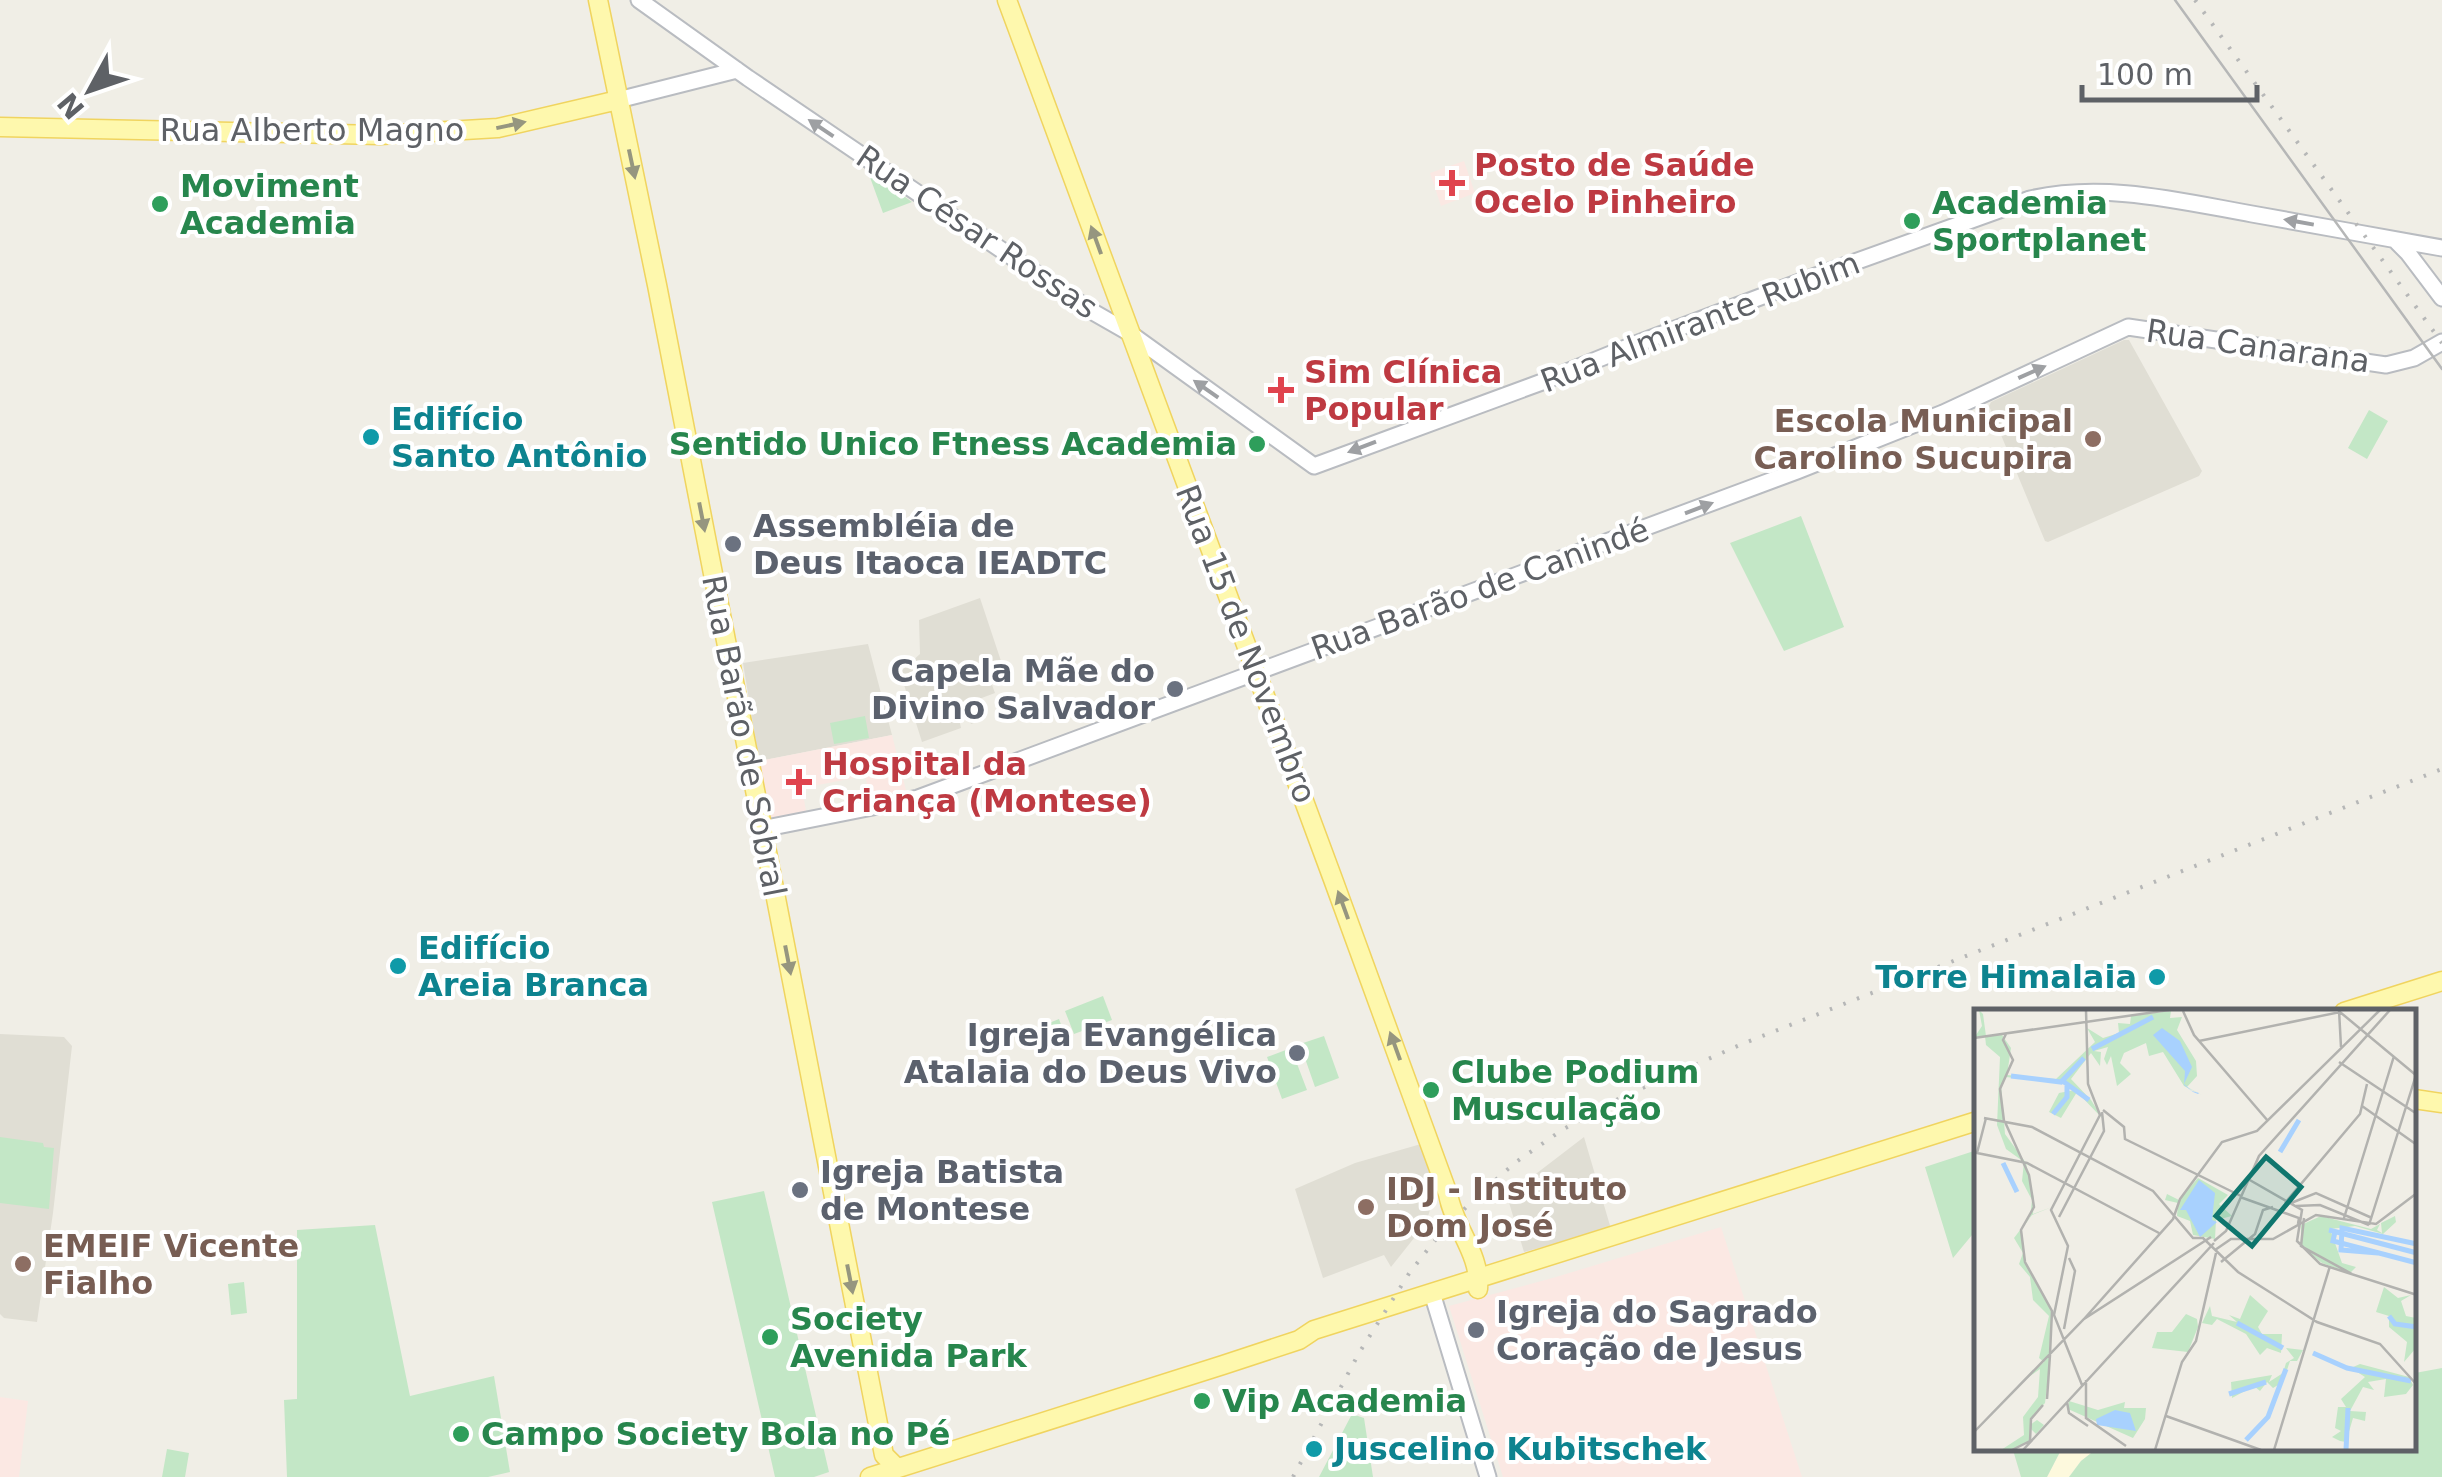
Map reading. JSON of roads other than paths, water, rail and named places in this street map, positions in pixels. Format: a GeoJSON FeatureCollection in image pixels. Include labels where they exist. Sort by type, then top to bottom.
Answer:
{"type":"FeatureCollection","features":[{"type":"Feature","properties":{"kind":"main road","name":"Rua Barão de Sobral"},"geometry":{"type":"LineString","coordinates":[[598,0],[661,304],[884,1455],[897,1468]]}},
{"type":"Feature","properties":{"kind":"main road","name":"Rua César Rossas"},"geometry":{"type":"LineString","coordinates":[[639,0],[1092,312],[1128,332],[1314,466]]}},
{"type":"Feature","properties":{"kind":"main road","name":"Rua 15 de Novembro"},"geometry":{"type":"LineString","coordinates":[[1008,0],[1377,997],[1452,1213],[1472,1251],[1479,1283]]}},
{"type":"Feature","properties":{"kind":"main road","name":"Rua Alberto Magno"},"geometry":{"type":"LineString","coordinates":[[0,127],[380,135],[498,128],[737,70]]}},
{"type":"Feature","properties":{"kind":"main road","name":"Rua Almirante Rubim"},"geometry":{"type":"LineString","coordinates":[[1314,466],[1795,284],[2030,200],[2077,191],[2111,192],[2442,248]]}},
{"type":"Feature","properties":{"kind":"main road"},"geometry":{"type":"LineString","coordinates":[[2394,240],[2442,298]]}},
{"type":"Feature","properties":{"kind":"main road","name":"Rua Barão de Canindé"},"geometry":{"type":"LineString","coordinates":[[762,829],[918,798],[1889,435],[2128,326]]}},
{"type":"Feature","properties":{"kind":"main road","name":"Rua Canarana"},"geometry":{"type":"LineString","coordinates":[[2128,326],[2386,365],[2414,358],[2442,342]]}},
{"type":"Feature","properties":{"kind":"main road"},"geometry":{"type":"LineString","coordinates":[[2353,1009],[2442,981]]}},
{"type":"Feature","properties":{"kind":"main road"},"geometry":{"type":"LineString","coordinates":[[2417,1099],[2442,1102]]}},
{"type":"Feature","properties":{"kind":"main road"},"geometry":{"type":"LineString","coordinates":[[870,1477],[1299,1340],[1314,1330],[1433,1298],[1974,1122]]}},
{"type":"Feature","properties":{"kind":"main road"},"geometry":{"type":"LineString","coordinates":[[1479,1283],[1974,1133]]}},
{"type":"Feature","properties":{"kind":"main road"},"geometry":{"type":"LineString","coordinates":[[1433,1298],[1488,1477]]}},
{"type":"Feature","properties":{"kind":"tram line"},"geometry":{"type":"LineString","coordinates":[[2175,0],[2442,369]]}},
{"type":"Feature","properties":{"kind":"railway"},"geometry":{"type":"LineString","coordinates":[[2195,0],[2442,343]]}},
{"type":"Feature","properties":{"kind":"railway"},"geometry":{"type":"LineString","coordinates":[[1293,1477],[1359,1353],[1410,1272],[1476,1197],[1516,1162],[1562,1130],[1620,1098],[1742,1044],[2442,769]]}},
{"type":"Feature","properties":{"kind":"place","name":"Posto de Saúde Ocelo Pinheiro"},"geometry":{"type":"Point","coordinates":[1452,183]}},
{"type":"Feature","properties":{"kind":"place","name":"Moviment Academia"},"geometry":{"type":"Point","coordinates":[160,204]}},
{"type":"Feature","properties":{"kind":"place","name":"Academia Sportplanet"},"geometry":{"type":"Point","coordinates":[1912,221]}},
{"type":"Feature","properties":{"kind":"place","name":"Sim Clínica Popular"},"geometry":{"type":"Point","coordinates":[1281,390]}},
{"type":"Feature","properties":{"kind":"place","name":"Edifício Santo Antônio"},"geometry":{"type":"Point","coordinates":[371,437]}},
{"type":"Feature","properties":{"kind":"place","name":"Escola Municipal Carolino Sucupira"},"geometry":{"type":"Point","coordinates":[2093,439]}},
{"type":"Feature","properties":{"kind":"place","name":"Sentido Unico Ftness Academia"},"geometry":{"type":"Point","coordinates":[1257,444]}},
{"type":"Feature","properties":{"kind":"place","name":"Assembléia de Deus Itaoca IEADTC"},"geometry":{"type":"Point","coordinates":[733,544]}},
{"type":"Feature","properties":{"kind":"place","name":"Capela Mãe do Divino Salvador"},"geometry":{"type":"Point","coordinates":[1175,689]}},
{"type":"Feature","properties":{"kind":"place","name":"Hospital da Criança (Montese)"},"geometry":{"type":"Point","coordinates":[799,782]}},
{"type":"Feature","properties":{"kind":"place","name":"Edifício Areia Branca"},"geometry":{"type":"Point","coordinates":[398,966]}},
{"type":"Feature","properties":{"kind":"place","name":"Torre Himalaia"},"geometry":{"type":"Point","coordinates":[2157,977]}},
{"type":"Feature","properties":{"kind":"place","name":"Igreja Evangélica Atalaia do Deus Vivo"},"geometry":{"type":"Point","coordinates":[1297,1053]}},
{"type":"Feature","properties":{"kind":"place","name":"Clube Podium Musculação"},"geometry":{"type":"Point","coordinates":[1431,1090]}},
{"type":"Feature","properties":{"kind":"place","name":"Igreja Batista de Montese"},"geometry":{"type":"Point","coordinates":[800,1190]}},
{"type":"Feature","properties":{"kind":"place","name":"IDJ - Instituto Dom José"},"geometry":{"type":"Point","coordinates":[1366,1207]}},
{"type":"Feature","properties":{"kind":"place","name":"EMEIF Vicente Fialho"},"geometry":{"type":"Point","coordinates":[23,1264]}},
{"type":"Feature","properties":{"kind":"place","name":"Igreja do Sagrado Coração de Jesus"},"geometry":{"type":"Point","coordinates":[1476,1330]}},
{"type":"Feature","properties":{"kind":"place","name":"Society Avenida Park"},"geometry":{"type":"Point","coordinates":[770,1337]}},
{"type":"Feature","properties":{"kind":"place","name":"Vip Academia"},"geometry":{"type":"Point","coordinates":[1202,1401]}},
{"type":"Feature","properties":{"kind":"place","name":"Campo Society Bola no Pé"},"geometry":{"type":"Point","coordinates":[461,1434]}},
{"type":"Feature","properties":{"kind":"place","name":"Juscelino Kubitschek"},"geometry":{"type":"Point","coordinates":[1314,1449]}}]}
